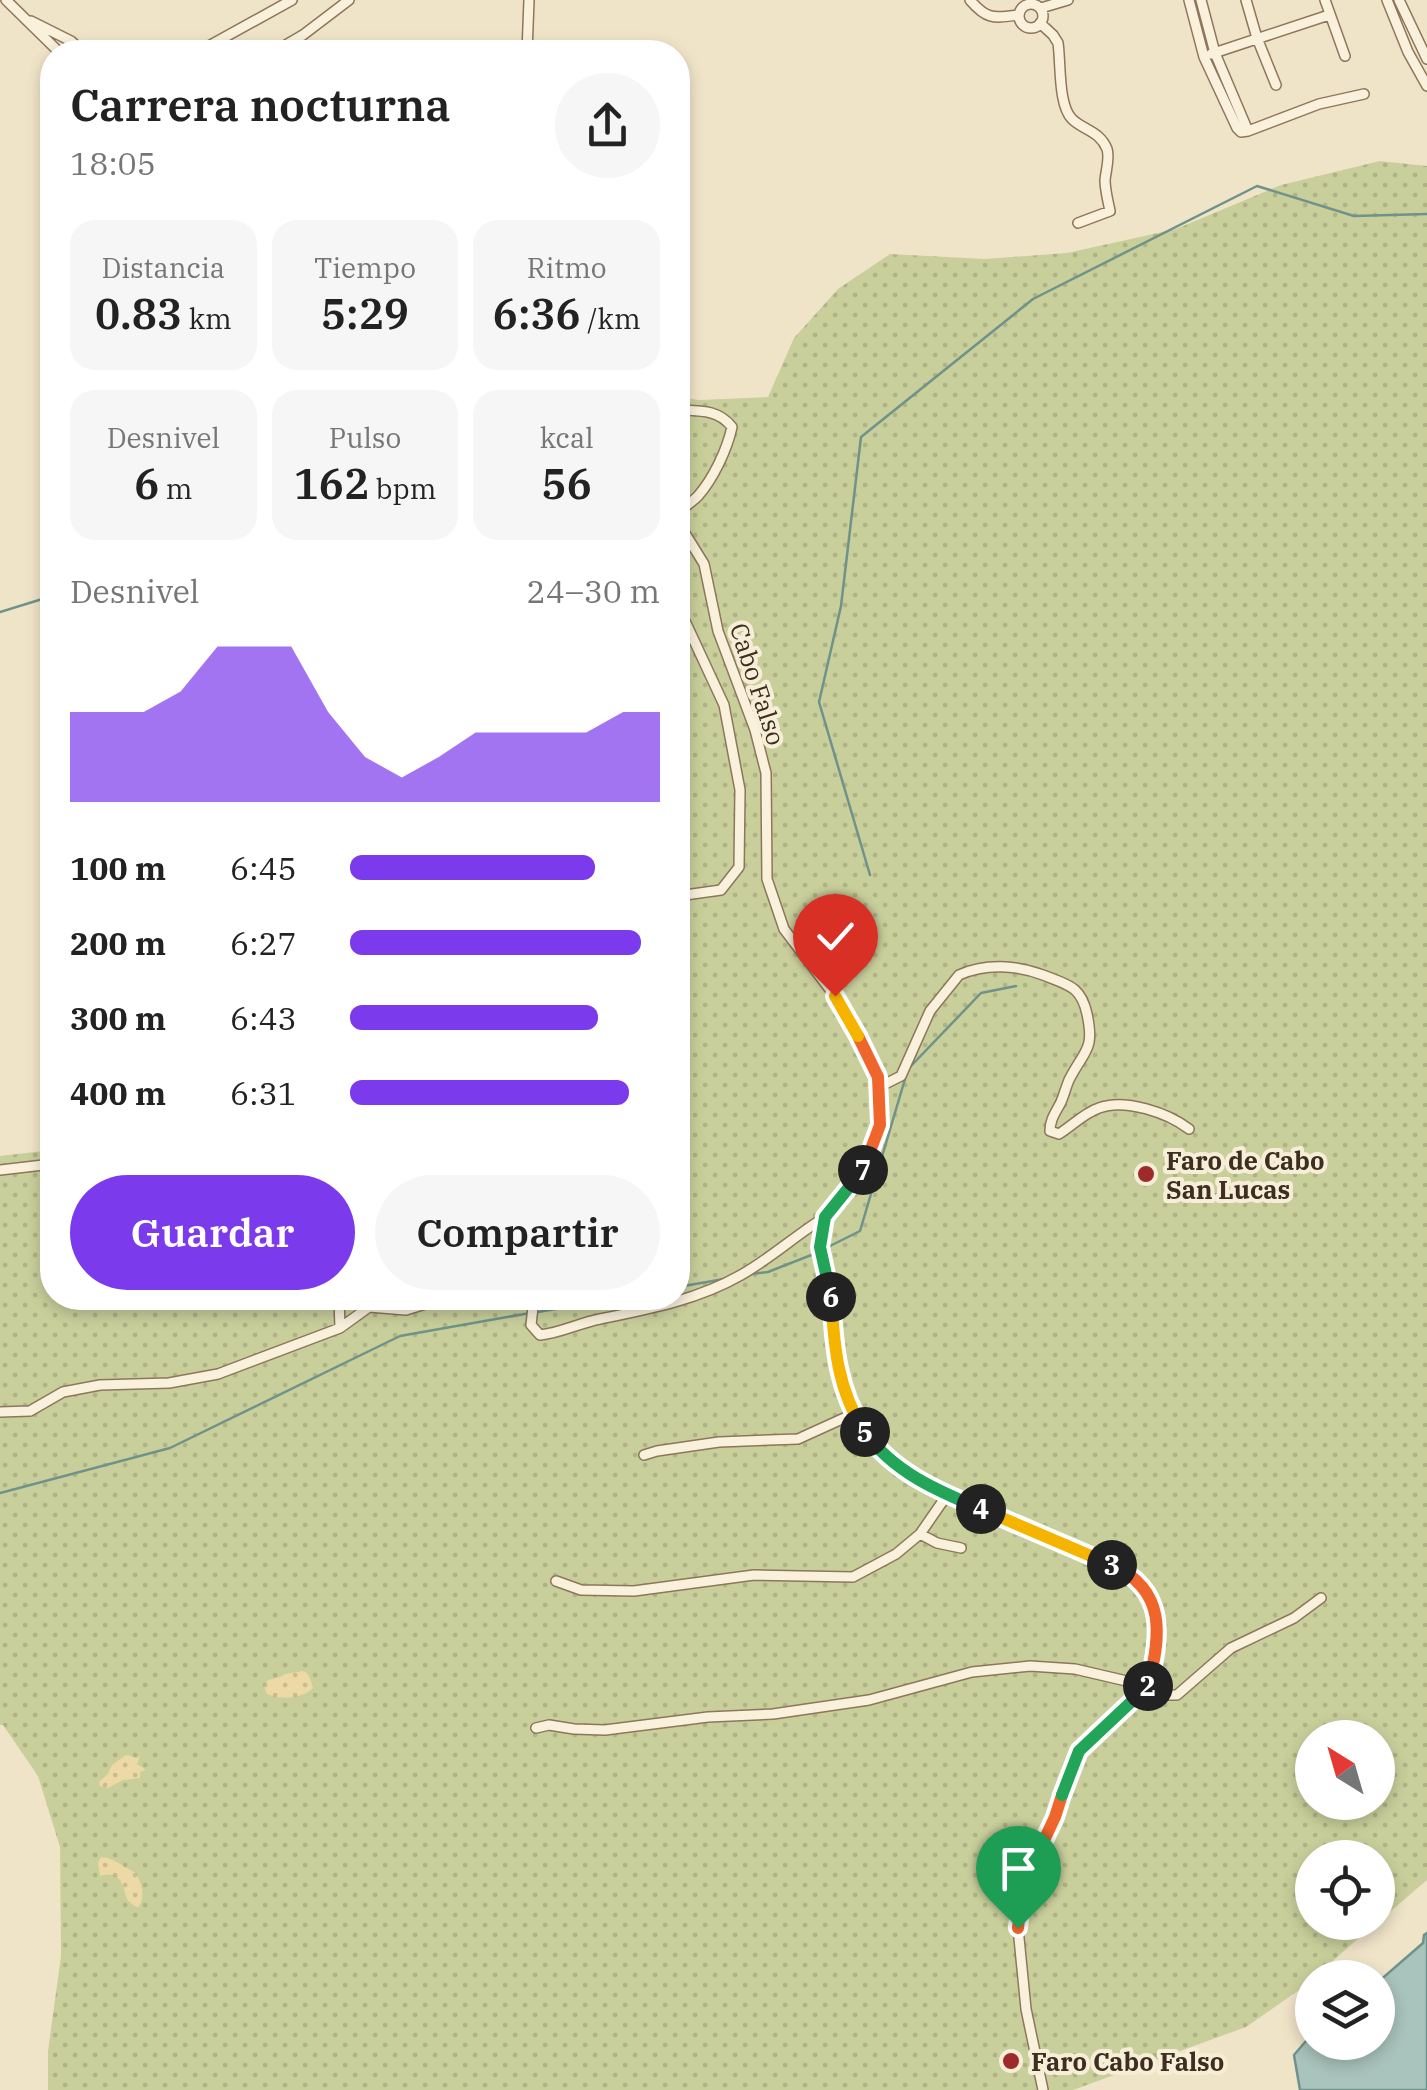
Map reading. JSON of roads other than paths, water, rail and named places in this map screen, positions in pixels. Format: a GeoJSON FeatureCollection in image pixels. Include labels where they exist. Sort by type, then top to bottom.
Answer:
{"type":"FeatureCollection","features":[{"type":"Feature","properties":{"kind":"street"},"geometry":{"type":"LineString","coordinates":[[6,0],[47,40]]}},
{"type":"Feature","properties":{"kind":"street"},"geometry":{"type":"LineString","coordinates":[[220,40],[292,0]]}},
{"type":"Feature","properties":{"kind":"street"},"geometry":{"type":"LineString","coordinates":[[294,40],[349,0]]}},
{"type":"Feature","properties":{"kind":"street"},"geometry":{"type":"LineString","coordinates":[[527,40],[528,0]]}},
{"type":"Feature","properties":{"kind":"street"},"geometry":{"type":"LineString","coordinates":[[970,0],[991,18],[1020,7],[1035,4],[1041,8],[1040,23],[1034,28],[1020,23],[1020,7]]}},
{"type":"Feature","properties":{"kind":"street"},"geometry":{"type":"LineString","coordinates":[[1041,8],[1068,0]]}},
{"type":"Feature","properties":{"kind":"street"},"geometry":{"type":"LineString","coordinates":[[1188,0],[1209,55],[1248,131],[1319,104],[1364,94]]}},
{"type":"Feature","properties":{"kind":"street"},"geometry":{"type":"LineString","coordinates":[[1201,0],[1209,55]]}},
{"type":"Feature","properties":{"kind":"street"},"geometry":{"type":"LineString","coordinates":[[1246,0],[1276,85]]}},
{"type":"Feature","properties":{"kind":"street"},"geometry":{"type":"LineString","coordinates":[[1325,0],[1345,56]]}},
{"type":"Feature","properties":{"kind":"street"},"geometry":{"type":"LineString","coordinates":[[1386,0],[1427,86]]}},
{"type":"Feature","properties":{"kind":"street"},"geometry":{"type":"LineString","coordinates":[[1400,0],[1427,59]]}},
{"type":"Feature","properties":{"kind":"street"},"geometry":{"type":"LineString","coordinates":[[1209,55],[1330,15]]}},
{"type":"Feature","properties":{"kind":"street"},"geometry":{"type":"LineString","coordinates":[[24,18],[70,40]]}},
{"type":"Feature","properties":{"kind":"street"},"geometry":{"type":"LineString","coordinates":[[1040,23],[1058,43],[1069,116],[1093,131],[1107,148],[1105,183],[1110,211],[1078,223]]}},
{"type":"Feature","properties":{"kind":"street"},"geometry":{"type":"LineString","coordinates":[[690,411],[711,412],[725,418],[732,427],[718,464],[690,503]]}},
{"type":"Feature","properties":{"kind":"street","name":"Cabo Falso"},"geometry":{"type":"LineString","coordinates":[[690,541],[704,564],[718,631],[766,773],[767,879],[784,929],[835,996],[878,1077],[880,1125],[866,1167],[825,1217],[820,1247],[830,1285],[835,1358],[853,1414],[895,1466],[947,1495],[1122,1570],[1152,1598],[1158,1644],[1148,1686]]}},
{"type":"Feature","properties":{"kind":"street"},"geometry":{"type":"LineString","coordinates":[[690,632],[724,705],[740,790],[740,867],[721,890],[690,894]]}},
{"type":"Feature","properties":{"kind":"street"},"geometry":{"type":"LineString","coordinates":[[878,1077],[888,1083],[900,1076],[930,1011],[959,975],[1014,966],[1026,968],[1072,987],[1084,1002],[1088,1020],[1090,1042],[1068,1083],[1050,1130],[1059,1134],[1098,1108],[1124,1105],[1176,1120],[1189,1130]]}},
{"type":"Feature","properties":{"kind":"street"},"geometry":{"type":"LineString","coordinates":[[0,1170],[40,1165]]}},
{"type":"Feature","properties":{"kind":"street"},"geometry":{"type":"LineString","coordinates":[[690,1298],[739,1276],[825,1217]]}},
{"type":"Feature","properties":{"kind":"street"},"geometry":{"type":"LineString","coordinates":[[796,1237],[806,1236],[820,1247]]}},
{"type":"Feature","properties":{"kind":"street"},"geometry":{"type":"LineString","coordinates":[[340,1310],[340,1328]]}},
{"type":"Feature","properties":{"kind":"street"},"geometry":{"type":"LineString","coordinates":[[0,1412],[30,1410],[64,1392],[100,1385],[170,1384],[218,1374],[340,1328],[366,1310]]}},
{"type":"Feature","properties":{"kind":"street"},"geometry":{"type":"LineString","coordinates":[[533,1310],[531,1324],[540,1335],[647,1310]]}},
{"type":"Feature","properties":{"kind":"street"},"geometry":{"type":"LineString","coordinates":[[644,1456],[719,1442],[798,1439],[853,1414]]}},
{"type":"Feature","properties":{"kind":"street"},"geometry":{"type":"LineString","coordinates":[[556,1580],[582,1590],[634,1590],[754,1575],[853,1578],[896,1554],[920,1534],[947,1495]]}},
{"type":"Feature","properties":{"kind":"street"},"geometry":{"type":"LineString","coordinates":[[920,1534],[937,1543],[961,1548]]}},
{"type":"Feature","properties":{"kind":"street"},"geometry":{"type":"LineString","coordinates":[[536,1728],[549,1725],[605,1730],[708,1717],[774,1714],[869,1700],[972,1672],[1030,1666],[1075,1669],[1176,1695],[1231,1648],[1294,1618],[1322,1598]]}},
{"type":"Feature","properties":{"kind":"street"},"geometry":{"type":"LineString","coordinates":[[1043,2090],[1026,2010],[1018,1928],[1023,1885],[1055,1817],[1079,1751],[1148,1686]]}},
{"type":"Feature","properties":{"kind":"water"},"geometry":{"type":"Polygon","coordinates":[[[1427,1933],[1427,2090],[1300,2090],[1294,2055],[1295,2054],[1295,2060],[1395,2060],[1395,1967],[1423,1943],[1427,1933]]]}},
{"type":"Feature","properties":{"kind":"waterway"},"geometry":{"type":"LineString","coordinates":[[870,875],[819,702],[841,606],[861,437],[1033,299],[1257,186],[1354,216],[1427,214]]}},
{"type":"Feature","properties":{"kind":"waterway"},"geometry":{"type":"LineString","coordinates":[[0,612],[40,600]]}},
{"type":"Feature","properties":{"kind":"waterway"},"geometry":{"type":"LineString","coordinates":[[910,1067],[981,993],[1016,986]]}},
{"type":"Feature","properties":{"kind":"waterway"},"geometry":{"type":"LineString","coordinates":[[826,1248],[860,1231],[905,1079]]}},
{"type":"Feature","properties":{"kind":"waterway"},"geometry":{"type":"LineString","coordinates":[[751,1274],[768,1272],[819,1252]]}},
{"type":"Feature","properties":{"kind":"waterway"},"geometry":{"type":"LineString","coordinates":[[690,1285],[724,1279]]}},
{"type":"Feature","properties":{"kind":"waterway"},"geometry":{"type":"LineString","coordinates":[[538,1312],[550,1310]]}},
{"type":"Feature","properties":{"kind":"waterway"},"geometry":{"type":"LineString","coordinates":[[0,1493],[170,1448],[400,1336],[530,1313]]}},
{"type":"Feature","properties":{"kind":"place","name":"Faro de Cabo San Lucas"},"geometry":{"type":"Point","coordinates":[1146,1174]}},
{"type":"Feature","properties":{"kind":"place","name":"Faro Cabo Falso"},"geometry":{"type":"Point","coordinates":[1011,2061]}}]}
